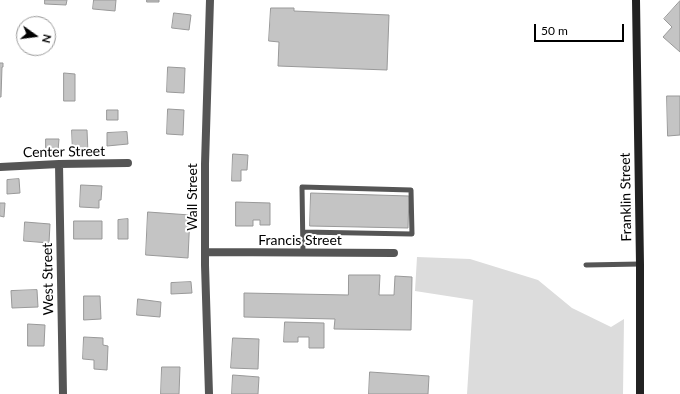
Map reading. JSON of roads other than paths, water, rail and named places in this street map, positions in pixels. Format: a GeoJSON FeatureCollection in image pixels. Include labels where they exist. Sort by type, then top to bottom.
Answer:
{"type":"FeatureCollection","features":[{"type":"Feature","properties":{"kind":"street","name":"Wall Street"},"geometry":{"type":"LineString","coordinates":[[209,394],[205,252],[205,164],[210,0]]}},
{"type":"Feature","properties":{"kind":"street","name":"Franklin Street"},"geometry":{"type":"LineString","coordinates":[[636,0],[640,264],[640,394]]}},
{"type":"Feature","properties":{"kind":"street","name":"Center Street"},"geometry":{"type":"LineString","coordinates":[[0,167],[128,163]]}},
{"type":"Feature","properties":{"kind":"street","name":"West Street"},"geometry":{"type":"LineString","coordinates":[[59,164],[63,394]]}},
{"type":"Feature","properties":{"kind":"street","name":"Francis Street"},"geometry":{"type":"LineString","coordinates":[[205,252],[394,253]]}},
{"type":"Feature","properties":{"kind":"lane"},"geometry":{"type":"LineString","coordinates":[[303,232],[412,234],[411,190],[302,188],[303,253]]}},
{"type":"Feature","properties":{"kind":"lane"},"geometry":{"type":"LineString","coordinates":[[586,265],[640,264]]}}]}
